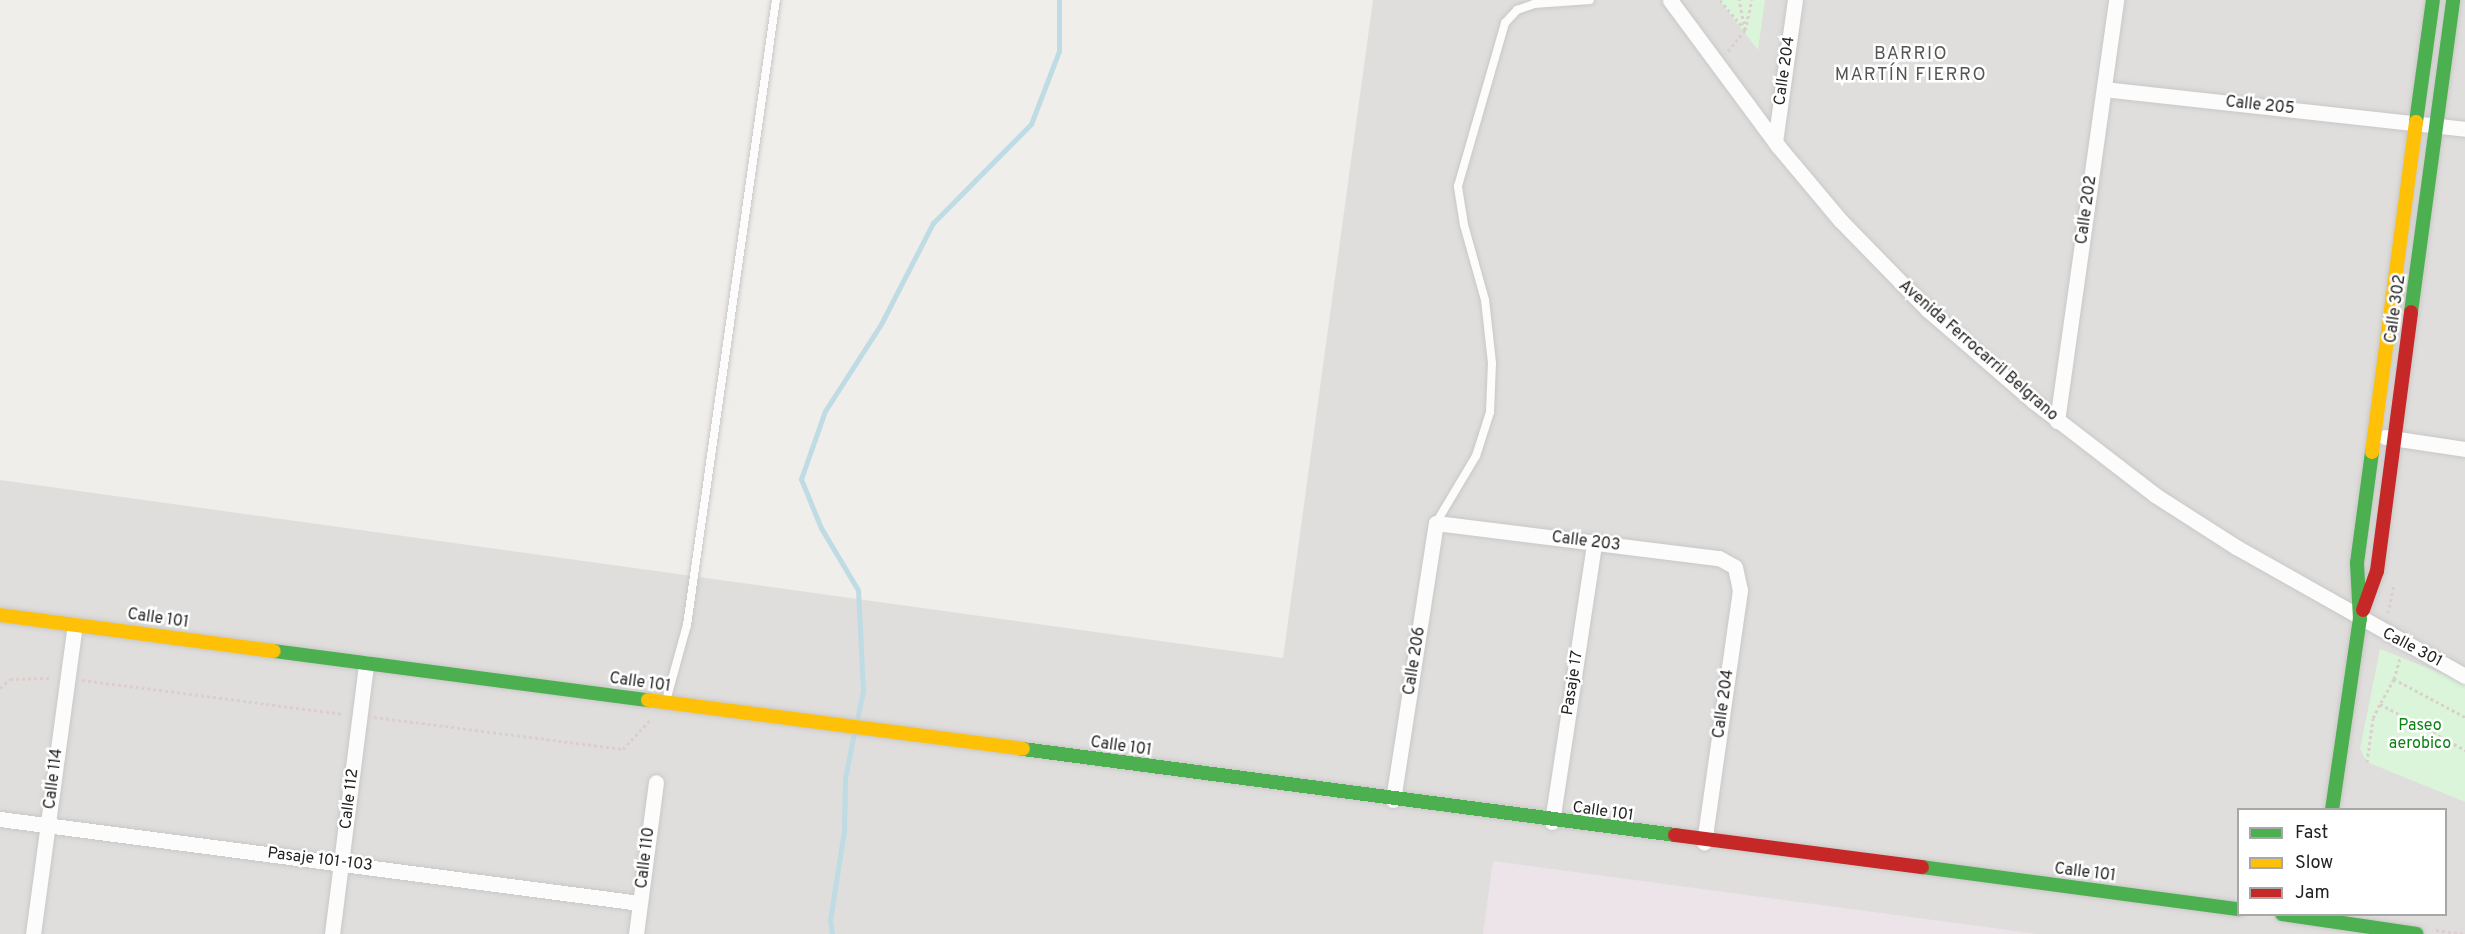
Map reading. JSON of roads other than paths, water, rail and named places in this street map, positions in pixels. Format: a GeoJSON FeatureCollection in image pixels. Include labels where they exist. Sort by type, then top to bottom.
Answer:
{"type":"FeatureCollection","features":[{"type":"Feature","properties":{"kind":"street","name":"Avenida Ferrocarril Belgrano"},"geometry":{"type":"LineString","coordinates":[[1670,0],[1775,142],[1880,263],[2057,421],[2165,501],[2360,619]]}},
{"type":"Feature","properties":{"kind":"street","name":"Calle 204"},"geometry":{"type":"LineString","coordinates":[[1775,142],[1795,0]]}},
{"type":"Feature","properties":{"kind":"street","name":"Calle 202"},"geometry":{"type":"LineString","coordinates":[[2057,421],[2116,0]]}},
{"type":"Feature","properties":{"kind":"street","name":"Calle 302"},"geometry":{"type":"LineString","coordinates":[[2360,619],[2357,563],[2433,0]]}},
{"type":"Feature","properties":{"kind":"street","name":"Calle 302"},"geometry":{"type":"LineString","coordinates":[[2332,808],[2360,619],[2377,571],[2453,0]]}},
{"type":"Feature","properties":{"kind":"street","name":"Calle 205"},"geometry":{"type":"LineString","coordinates":[[2103,89],[2465,129]]}},
{"type":"Feature","properties":{"kind":"street"},"geometry":{"type":"LineString","coordinates":[[2374,435],[2465,449]]}},
{"type":"Feature","properties":{"kind":"street","name":"Calle 203"},"geometry":{"type":"LineString","coordinates":[[1436,523],[1719,558],[1735,567]]}},
{"type":"Feature","properties":{"kind":"street","name":"Calle 206"},"geometry":{"type":"LineString","coordinates":[[1393,800],[1436,523]]}},
{"type":"Feature","properties":{"kind":"street","name":"Pasaje 17"},"geometry":{"type":"LineString","coordinates":[[1552,822],[1594,543]]}},
{"type":"Feature","properties":{"kind":"street","name":"Calle 204"},"geometry":{"type":"LineString","coordinates":[[1704,842],[1740,590],[1735,567]]}},
{"type":"Feature","properties":{"kind":"street","name":"Calle 101"},"geometry":{"type":"LineString","coordinates":[[0,615],[1704,842],[2237,909]]}},
{"type":"Feature","properties":{"kind":"street","name":"Calle 301"},"geometry":{"type":"LineString","coordinates":[[2360,619],[2465,676]]}},
{"type":"Feature","properties":{"kind":"street","name":"Calle 114"},"geometry":{"type":"LineString","coordinates":[[33,934],[65,678],[75,625]]}},
{"type":"Feature","properties":{"kind":"street","name":"Calle 112"},"geometry":{"type":"LineString","coordinates":[[332,934],[366,663]]}},
{"type":"Feature","properties":{"kind":"street","name":"Calle 110"},"geometry":{"type":"LineString","coordinates":[[636,934],[656,782]]}},
{"type":"Feature","properties":{"kind":"street","name":"Pasaje 101-103"},"geometry":{"type":"LineString","coordinates":[[0,819],[342,862],[640,903]]}},
{"type":"Feature","properties":{"kind":"street"},"geometry":{"type":"LineString","coordinates":[[2300,916],[2417,934]]}},
{"type":"Feature","properties":{"kind":"street"},"geometry":{"type":"LineString","coordinates":[[2314,934],[2317,917]]}},
{"type":"Feature","properties":{"kind":"lane"},"geometry":{"type":"LineString","coordinates":[[666,703],[687,625],[776,0]]}},
{"type":"Feature","properties":{"kind":"lane"},"geometry":{"type":"LineString","coordinates":[[1436,523],[1476,456],[1490,412],[1492,363],[1485,300],[1464,225],[1458,186],[1505,23],[1517,10],[1534,4],[1590,0]]}},
{"type":"Feature","properties":{"kind":"waterway"},"geometry":{"type":"LineString","coordinates":[[856,724],[863,691],[858,590],[821,528],[801,479],[825,411],[881,324],[933,223],[1031,124],[1059,51],[1059,0]]}},
{"type":"Feature","properties":{"kind":"waterway"},"geometry":{"type":"LineString","coordinates":[[832,934],[830,920],[844,831],[845,778],[854,733]]}},
{"type":"Feature","properties":{"kind":"district","name":"BARRIO MARTÍN FIERRO"},"geometry":{"type":"Point","coordinates":[1911,66]}},
{"type":"Feature","properties":{"kind":"park label","name":"Paseo aerobico"},"geometry":{"type":"Point","coordinates":[2420,735]}}]}
